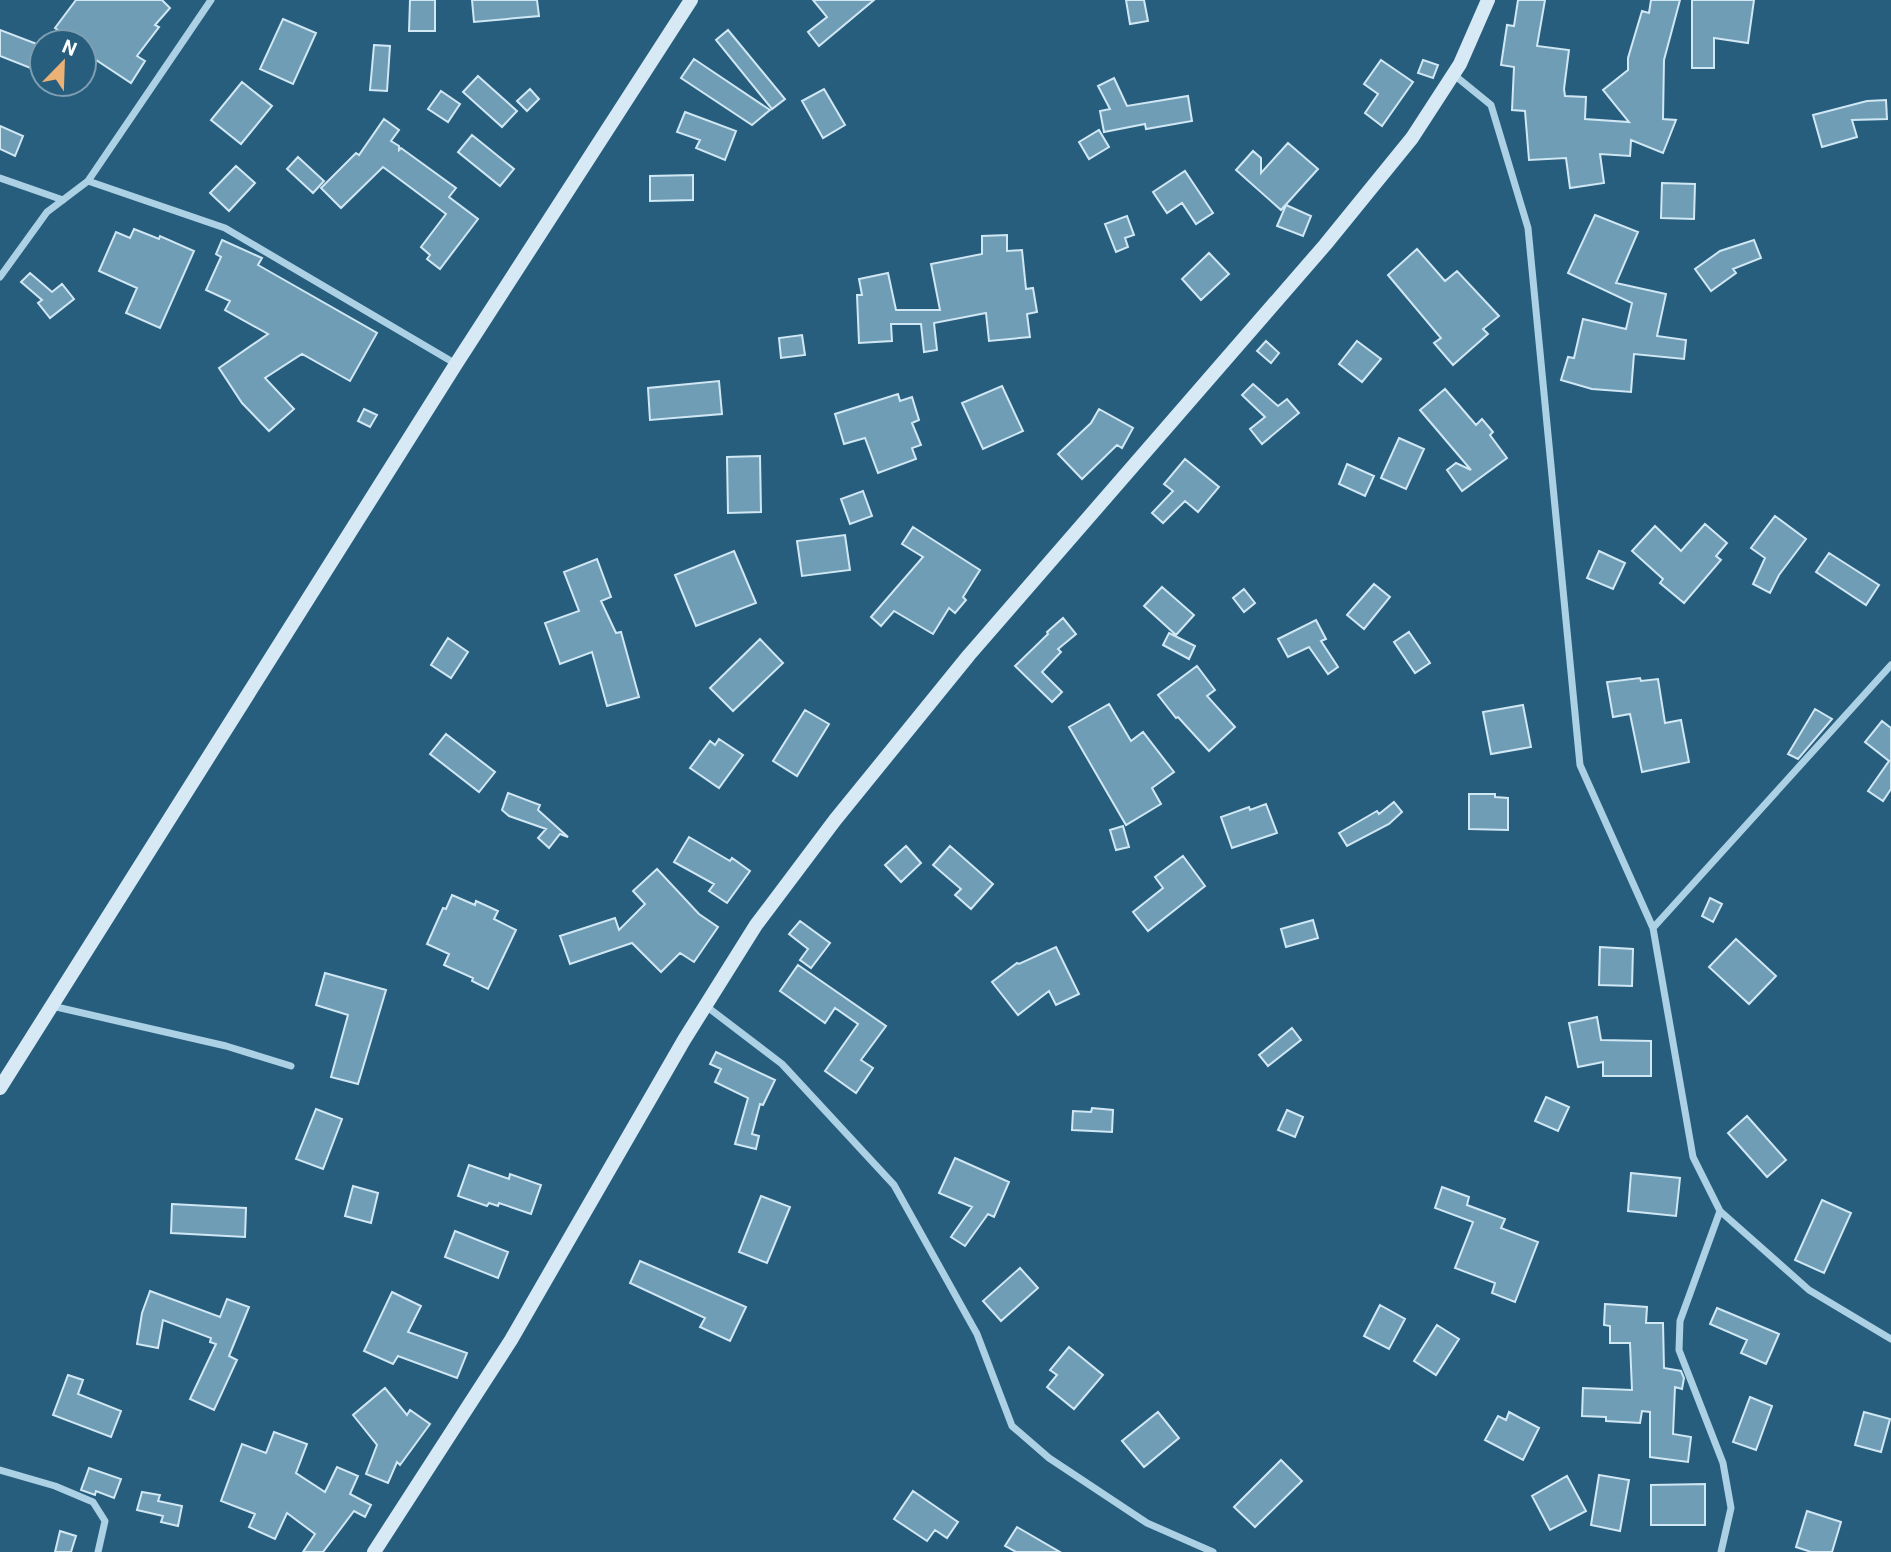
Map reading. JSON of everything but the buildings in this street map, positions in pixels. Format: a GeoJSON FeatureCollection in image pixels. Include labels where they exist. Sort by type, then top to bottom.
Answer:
{"type":"FeatureCollection","features":[{"type":"Feature","properties":{"kind":"street"},"geometry":{"type":"LineString","coordinates":[[0,277],[47,212],[88,181],[211,0]]}},
{"type":"Feature","properties":{"kind":"street"},"geometry":{"type":"LineString","coordinates":[[0,1088],[456,364],[691,0]]}},
{"type":"Feature","properties":{"kind":"street"},"geometry":{"type":"LineString","coordinates":[[374,1552],[511,1340],[706,1005],[756,925],[835,820],[968,654],[1325,245],[1412,138],[1460,64],[1488,0]]}},
{"type":"Feature","properties":{"kind":"street"},"geometry":{"type":"LineString","coordinates":[[1453,74],[1491,106],[1528,228],[1580,765],[1653,928],[1693,1157],[1720,1211],[1809,1290],[1891,1339]]}},
{"type":"Feature","properties":{"kind":"street"},"geometry":{"type":"LineString","coordinates":[[0,178],[63,200]]}},
{"type":"Feature","properties":{"kind":"street"},"geometry":{"type":"LineString","coordinates":[[88,181],[225,228],[456,364]]}},
{"type":"Feature","properties":{"kind":"street"},"geometry":{"type":"LineString","coordinates":[[1653,928],[1891,665]]}},
{"type":"Feature","properties":{"kind":"street"},"geometry":{"type":"LineString","coordinates":[[706,1005],[782,1064],[894,1185],[977,1334],[1012,1426],[1049,1458],[1147,1523],[1213,1552]]}},
{"type":"Feature","properties":{"kind":"street"},"geometry":{"type":"LineString","coordinates":[[52,1006],[226,1046],[291,1066]]}},
{"type":"Feature","properties":{"kind":"street"},"geometry":{"type":"LineString","coordinates":[[1720,1211],[1680,1321],[1679,1350],[1723,1463],[1731,1508],[1721,1552]]}},
{"type":"Feature","properties":{"kind":"street"},"geometry":{"type":"LineString","coordinates":[[0,1470],[55,1486],[93,1502],[105,1521],[98,1552]]}}]}
